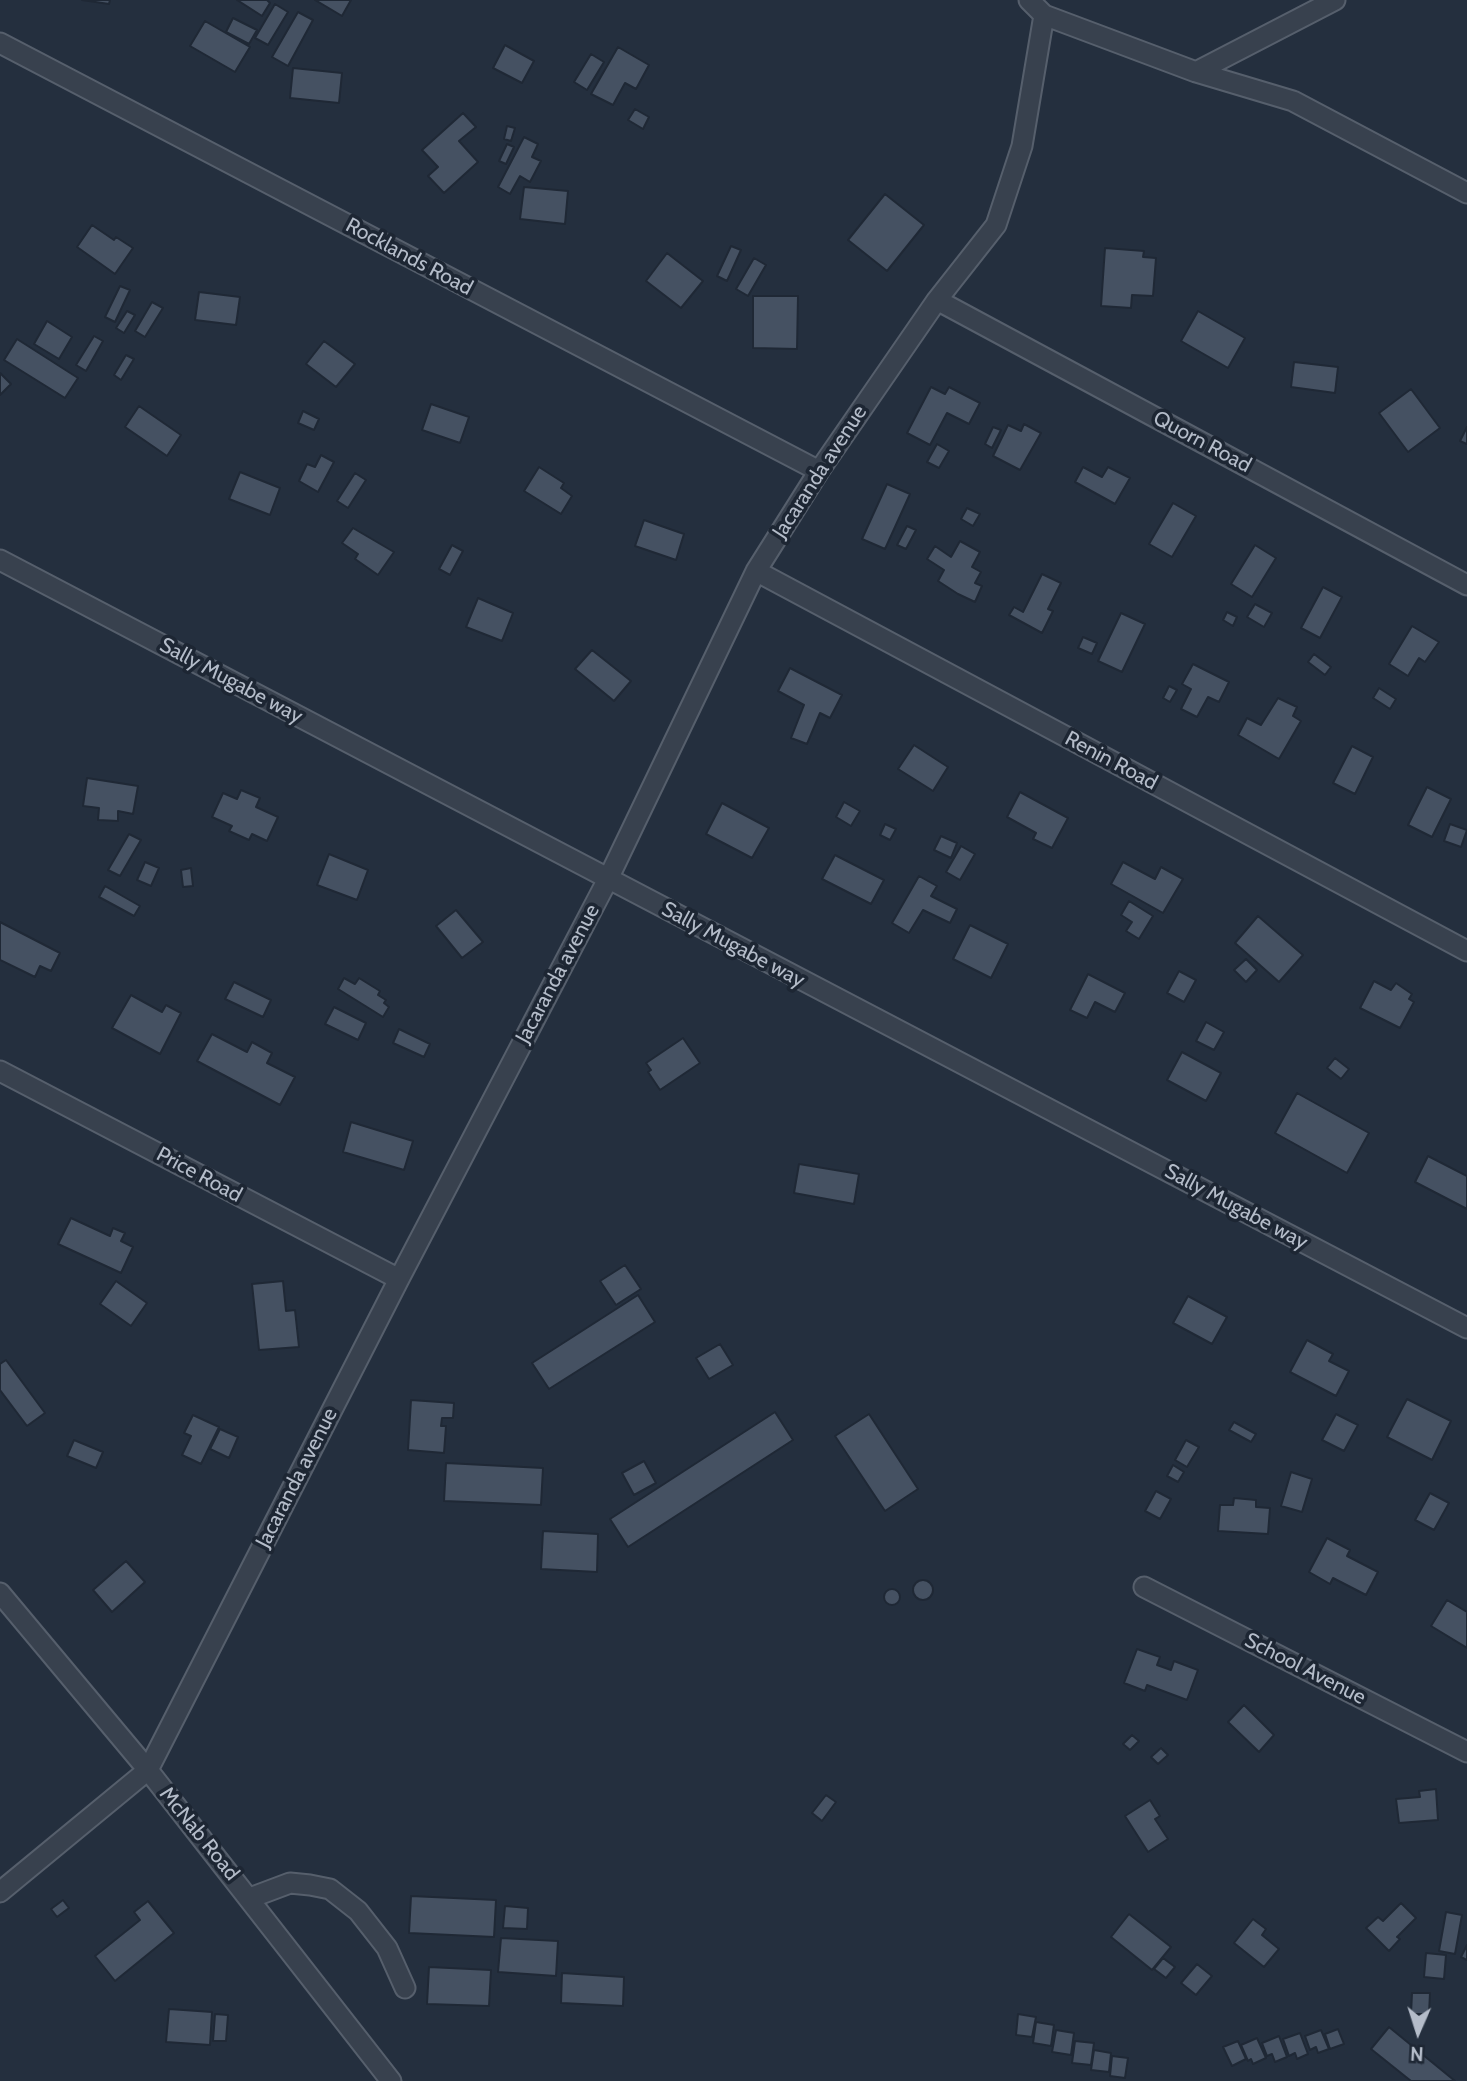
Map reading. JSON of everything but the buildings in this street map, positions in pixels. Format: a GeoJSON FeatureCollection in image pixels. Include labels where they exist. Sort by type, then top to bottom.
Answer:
{"type":"FeatureCollection","features":[{"type":"Feature","properties":{"kind":"street"},"geometry":{"type":"LineString","coordinates":[[1029,0],[1044,15],[1196,72],[1293,101],[1467,193]]}},
{"type":"Feature","properties":{"kind":"street"},"geometry":{"type":"LineString","coordinates":[[1196,72],[1335,0]]}},
{"type":"Feature","properties":{"kind":"street","name":"Jacaranda avenue"},"geometry":{"type":"LineString","coordinates":[[0,1892],[148,1770],[398,1279],[608,879],[756,571],[819,471],[937,299],[996,225],[1022,146],[1044,15]]}},
{"type":"Feature","properties":{"kind":"street","name":"Rocklands Road"},"geometry":{"type":"LineString","coordinates":[[0,43],[819,471]]}},
{"type":"Feature","properties":{"kind":"street","name":"Quorn Road"},"geometry":{"type":"LineString","coordinates":[[937,299],[1467,585]]}},
{"type":"Feature","properties":{"kind":"street","name":"Sally Mugabe way"},"geometry":{"type":"LineString","coordinates":[[0,560],[1467,1328]]}},
{"type":"Feature","properties":{"kind":"street","name":"Renin Road"},"geometry":{"type":"LineString","coordinates":[[756,571],[1467,951]]}},
{"type":"Feature","properties":{"kind":"street","name":"Price Road"},"geometry":{"type":"LineString","coordinates":[[0,1071],[398,1279]]}},
{"type":"Feature","properties":{"kind":"street","name":"School Avenue"},"geometry":{"type":"LineString","coordinates":[[1144,1587],[1467,1752]]}},
{"type":"Feature","properties":{"kind":"street","name":"McNab Road"},"geometry":{"type":"LineString","coordinates":[[0,1593],[148,1770],[391,2081]]}},
{"type":"Feature","properties":{"kind":"street"},"geometry":{"type":"LineString","coordinates":[[250,1898],[290,1884],[330,1889],[358,1911],[387,1948],[405,1988]]}}]}
